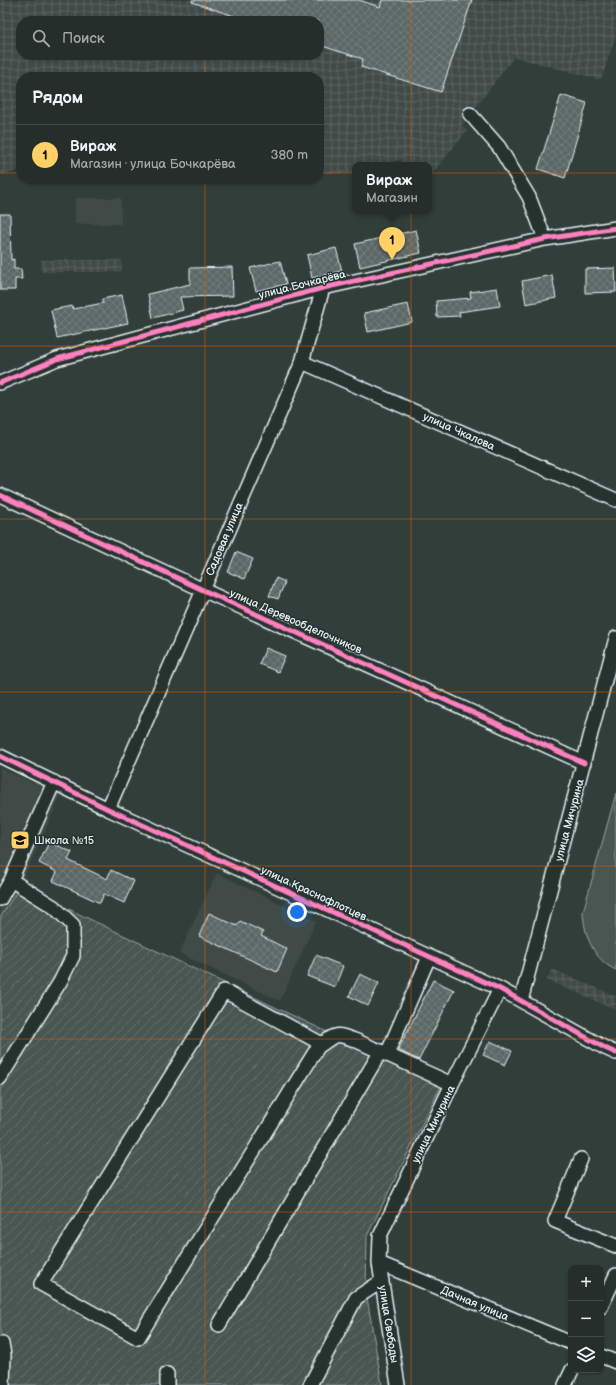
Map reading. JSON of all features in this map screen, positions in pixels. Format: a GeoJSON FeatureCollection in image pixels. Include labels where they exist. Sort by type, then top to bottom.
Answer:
{"type":"FeatureCollection","features":[{"type":"Feature","properties":{"kind":"street"},"geometry":{"type":"LineString","coordinates":[[470,114],[499,147],[529,197],[545,239]]}},
{"type":"Feature","properties":{"kind":"street","name":"улица Бочкарёва"},"geometry":{"type":"LineString","coordinates":[[0,383],[57,359],[323,288],[545,239],[616,228]]}},
{"type":"Feature","properties":{"kind":"street","name":"Садовая улица"},"geometry":{"type":"LineString","coordinates":[[108,809],[302,362],[323,288]]}},
{"type":"Feature","properties":{"kind":"street","name":"улица Чкалова"},"geometry":{"type":"LineString","coordinates":[[302,362],[616,500]]}},
{"type":"Feature","properties":{"kind":"street","name":"улица Деревообделочников"},"geometry":{"type":"LineString","coordinates":[[0,495],[203,590],[584,763]]}},
{"type":"Feature","properties":{"kind":"street","name":"улица Мичурина"},"geometry":{"type":"LineString","coordinates":[[520,1001],[616,638]]}},
{"type":"Feature","properties":{"kind":"street","name":"улица Краснофлотцев"},"geometry":{"type":"LineString","coordinates":[[0,756],[108,809],[500,990],[616,1053]]}},
{"type":"Feature","properties":{"kind":"street"},"geometry":{"type":"LineString","coordinates":[[0,899],[11,880],[54,782]]}},
{"type":"Feature","properties":{"kind":"street"},"geometry":{"type":"LineString","coordinates":[[0,1078],[60,982],[73,956],[73,925],[54,907],[11,880]]}},
{"type":"Feature","properties":{"kind":"street"},"geometry":{"type":"LineString","coordinates":[[219,1325],[384,1053],[429,957]]}},
{"type":"Feature","properties":{"kind":"street","name":"улица Мичурина"},"geometry":{"type":"LineString","coordinates":[[379,1263],[380,1236],[452,1084],[500,990]]}},
{"type":"Feature","properties":{"kind":"street"},"geometry":{"type":"LineString","coordinates":[[322,1044],[224,991],[41,1284],[138,1338],[318,1047],[322,1044],[334,1035],[341,1035],[357,1040],[452,1084]]}},
{"type":"Feature","properties":{"kind":"street"},"geometry":{"type":"LineString","coordinates":[[581,1159],[555,1222],[616,1246]]}},
{"type":"Feature","properties":{"kind":"street","name":"улица Свободы"},"geometry":{"type":"LineString","coordinates":[[379,1263],[398,1385]]}},
{"type":"Feature","properties":{"kind":"street","name":"Дачная улица"},"geometry":{"type":"LineString","coordinates":[[379,1263],[568,1342]]}},
{"type":"Feature","properties":{"kind":"street"},"geometry":{"type":"LineString","coordinates":[[604,1301],[616,1275]]}},
{"type":"Feature","properties":{"kind":"street"},"geometry":{"type":"LineString","coordinates":[[310,1385],[356,1298],[382,1281]]}},
{"type":"Feature","properties":{"kind":"street"},"geometry":{"type":"LineString","coordinates":[[0,1344],[2,1344],[4,1355],[3,1385]]}},
{"type":"Feature","properties":{"kind":"street"},"geometry":{"type":"LineString","coordinates":[[604,1357],[616,1362]]}},
{"type":"Feature","properties":{"kind":"street"},"geometry":{"type":"LineString","coordinates":[[566,1385],[571,1373]]}},
{"type":"Feature","properties":{"kind":"shaded area"},"geometry":{"type":"Polygon","coordinates":[[[0,0],[616,0],[616,35],[601,80],[514,57],[462,125],[467,131],[432,173],[432,162],[401,162],[399,160],[393,162],[352,162],[352,174],[324,172],[324,72],[16,72],[16,171],[0,175],[0,0]]]}},
{"type":"Feature","properties":{"kind":"shaded area"},"geometry":{"type":"Polygon","coordinates":[[[75,198],[121,198],[121,224],[75,224],[75,198]]]}},
{"type":"Feature","properties":{"kind":"shaded area"},"geometry":{"type":"Polygon","coordinates":[[[41,260],[122,260],[122,272],[41,272],[41,260]]]}},
{"type":"Feature","properties":{"kind":"shaded area","name":"Школа №15"},"geometry":{"type":"Polygon","coordinates":[[[0,768],[61,795],[20,886],[0,918],[0,768]]]}},
{"type":"Feature","properties":{"kind":"shaded area"},"geometry":{"type":"Polygon","coordinates":[[[616,793],[616,970],[601,960],[591,946],[585,929],[583,912],[616,793]]]}},
{"type":"Feature","properties":{"kind":"shaded area"},"geometry":{"type":"Polygon","coordinates":[[[217,873],[316,921],[280,1001],[179,953],[217,873]]]}},
{"type":"Feature","properties":{"kind":"shaded area"},"geometry":{"type":"Polygon","coordinates":[[[20,886],[441,1086],[367,1236],[366,1292],[382,1385],[0,1385],[0,918],[20,886]]]}},
{"type":"Feature","properties":{"kind":"shaded area"},"geometry":{"type":"Polygon","coordinates":[[[552,969],[616,996],[616,1010],[547,980],[552,969]]]}},
{"type":"Feature","properties":{"kind":"building"},"geometry":{"type":"Polygon","coordinates":[[[192,0],[359,0],[380,7],[382,0],[472,0],[441,92],[361,67],[363,59],[324,47],[324,16],[234,16],[192,2],[192,0]]]}},
{"type":"Feature","properties":{"kind":"building"},"geometry":{"type":"Polygon","coordinates":[[[561,95],[587,103],[565,178],[538,169],[561,95]]]}},
{"type":"Feature","properties":{"kind":"building"},"geometry":{"type":"Polygon","coordinates":[[[0,214],[10,214],[11,260],[14,259],[14,269],[21,269],[22,279],[15,279],[15,290],[0,290],[0,214]]]}},
{"type":"Feature","properties":{"kind":"building"},"geometry":{"type":"Polygon","coordinates":[[[416,230],[421,253],[360,267],[355,244],[416,230]]]}},
{"type":"Feature","properties":{"kind":"building"},"geometry":{"type":"Polygon","coordinates":[[[336,248],[342,271],[312,278],[307,255],[336,248]]]}},
{"type":"Feature","properties":{"kind":"building"},"geometry":{"type":"Polygon","coordinates":[[[280,261],[286,284],[256,291],[250,268],[280,261]]]}},
{"type":"Feature","properties":{"kind":"building"},"geometry":{"type":"Polygon","coordinates":[[[232,267],[233,296],[180,297],[183,310],[153,318],[148,294],[190,284],[190,268],[232,267]]]}},
{"type":"Feature","properties":{"kind":"building"},"geometry":{"type":"Polygon","coordinates":[[[615,268],[616,292],[585,293],[585,269],[615,268]]]}},
{"type":"Feature","properties":{"kind":"building"},"geometry":{"type":"Polygon","coordinates":[[[552,275],[556,298],[526,304],[522,281],[552,275]]]}},
{"type":"Feature","properties":{"kind":"building"},"geometry":{"type":"Polygon","coordinates":[[[497,288],[500,306],[459,312],[460,316],[437,317],[436,301],[471,298],[470,292],[497,288]]]}},
{"type":"Feature","properties":{"kind":"building"},"geometry":{"type":"Polygon","coordinates":[[[122,295],[128,323],[57,338],[51,310],[72,306],[73,309],[103,303],[102,299],[122,295]]]}},
{"type":"Feature","properties":{"kind":"building"},"geometry":{"type":"Polygon","coordinates":[[[408,304],[412,322],[368,332],[364,313],[408,304]]]}},
{"type":"Feature","properties":{"kind":"building"},"geometry":{"type":"Polygon","coordinates":[[[236,552],[253,559],[244,579],[228,572],[236,552]]]}},
{"type":"Feature","properties":{"kind":"building"},"geometry":{"type":"Polygon","coordinates":[[[276,578],[285,582],[278,599],[269,596],[276,578]]]}},
{"type":"Feature","properties":{"kind":"building"},"geometry":{"type":"Polygon","coordinates":[[[266,648],[285,656],[278,672],[259,664],[266,648]]]}},
{"type":"Feature","properties":{"kind":"building"},"geometry":{"type":"Polygon","coordinates":[[[49,842],[72,852],[68,860],[107,879],[111,870],[134,881],[124,903],[104,894],[100,903],[53,881],[57,872],[39,863],[49,842]]]}},
{"type":"Feature","properties":{"kind":"building"},"geometry":{"type":"Polygon","coordinates":[[[209,913],[237,926],[240,921],[263,932],[261,936],[287,949],[277,972],[199,936],[209,913]]]}},
{"type":"Feature","properties":{"kind":"building"},"geometry":{"type":"Polygon","coordinates":[[[316,955],[343,966],[335,987],[307,976],[316,955]]]}},
{"type":"Feature","properties":{"kind":"building"},"geometry":{"type":"Polygon","coordinates":[[[360,974],[379,983],[368,1006],[349,996],[360,974]]]}},
{"type":"Feature","properties":{"kind":"building"},"geometry":{"type":"Polygon","coordinates":[[[433,980],[454,990],[419,1060],[398,1050],[433,980]]]}},
{"type":"Feature","properties":{"kind":"building"},"geometry":{"type":"Polygon","coordinates":[[[490,1041],[512,1051],[505,1065],[483,1055],[490,1041]]]}},
{"type":"Feature","properties":{"kind":"cycle path"},"geometry":{"type":"LineString","coordinates":[[0,383],[57,359],[323,288],[545,239],[616,228]]}},
{"type":"Feature","properties":{"kind":"cycle path"},"geometry":{"type":"LineString","coordinates":[[0,495],[203,590],[584,763]]}},
{"type":"Feature","properties":{"kind":"cycle path"},"geometry":{"type":"LineString","coordinates":[[0,756],[108,809],[500,989],[616,1053]]}},
{"type":"Feature","properties":{"kind":"place","name":"Вираж"},"geometry":{"type":"Point","coordinates":[392,260]}},
{"type":"Feature","properties":{"kind":"place","name":"Школа №15"},"geometry":{"type":"Point","coordinates":[20,840]}}]}
